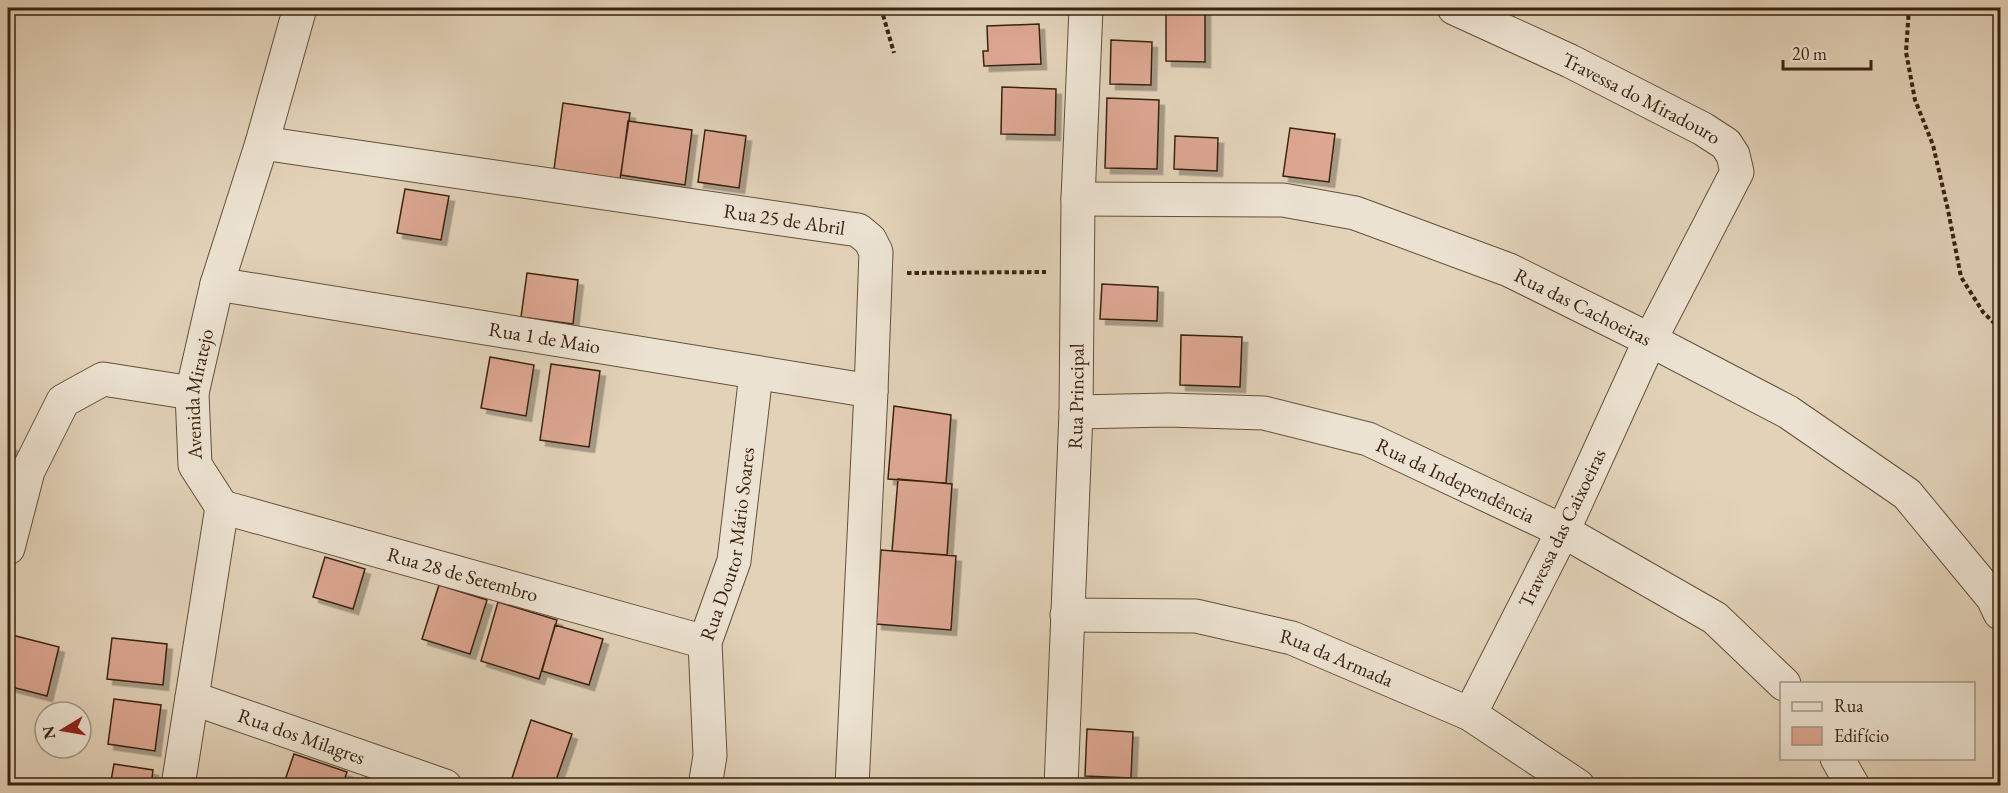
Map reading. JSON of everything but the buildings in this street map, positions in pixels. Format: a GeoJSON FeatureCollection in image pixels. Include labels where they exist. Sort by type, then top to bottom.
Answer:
{"type":"FeatureCollection","features":[{"type":"Feature","properties":{"kind":"street","name":"Avenida Miratejo"},"geometry":{"type":"LineString","coordinates":[[222,507],[195,465],[192,393],[217,284],[262,143],[300,8]]}},
{"type":"Feature","properties":{"kind":"street","name":"Rua Principal"},"geometry":{"type":"LineString","coordinates":[[1061,786],[1076,412],[1078,199],[1086,8]]}},
{"type":"Feature","properties":{"kind":"street","name":"Travessa do Miradouro"},"geometry":{"type":"LineString","coordinates":[[1454,8],[1570,60],[1703,129],[1726,144],[1733,155],[1737,172],[1650,340]]}},
{"type":"Feature","properties":{"kind":"street","name":"Rua 25 de Abril"},"geometry":{"type":"LineString","coordinates":[[262,143],[858,230],[870,240],[876,252],[872,392],[852,786]]}},
{"type":"Feature","properties":{"kind":"street","name":"Rua das Cachoeiras"},"geometry":{"type":"LineString","coordinates":[[1078,199],[1283,200],[1355,213],[1509,270],[1788,412],[1907,494],[1993,598],[2001,613]]}},
{"type":"Feature","properties":{"kind":"street","name":"Rua 1 de Maio"},"geometry":{"type":"LineString","coordinates":[[217,284],[872,392]]}},
{"type":"Feature","properties":{"kind":"street","name":"Travessa das Caixoeiras"},"geometry":{"type":"LineString","coordinates":[[1470,714],[1563,531],[1650,340]]}},
{"type":"Feature","properties":{"kind":"street","name":"Rua Doutor Mário Soares"},"geometry":{"type":"LineString","coordinates":[[705,786],[710,756],[705,642],[734,561],[756,374]]}},
{"type":"Feature","properties":{"kind":"street"},"geometry":{"type":"LineString","coordinates":[[8,548],[28,471],[63,401],[103,379],[192,393]]}},
{"type":"Feature","properties":{"kind":"street","name":"Rua da Independência"},"geometry":{"type":"LineString","coordinates":[[1076,412],[1168,410],[1264,413],[1368,439],[1563,531],[1715,618],[1782,682]]}},
{"type":"Feature","properties":{"kind":"street"},"geometry":{"type":"LineString","coordinates":[[178,786],[222,507]]}},
{"type":"Feature","properties":{"kind":"street","name":"Rua 28 de Setembro"},"geometry":{"type":"LineString","coordinates":[[222,507],[705,642]]}},
{"type":"Feature","properties":{"kind":"street","name":"Rua da Armada"},"geometry":{"type":"LineString","coordinates":[[1067,615],[1196,616],[1292,638],[1470,714],[1578,786]]}},
{"type":"Feature","properties":{"kind":"street","name":"Rua dos Milagres"},"geometry":{"type":"LineString","coordinates":[[192,698],[445,786]]}},
{"type":"Feature","properties":{"kind":"street"},"geometry":{"type":"LineString","coordinates":[[1838,760],[1853,786]]}},
{"type":"Feature","properties":{"kind":"path"},"geometry":{"type":"LineString","coordinates":[[881,8],[894,53]]}},
{"type":"Feature","properties":{"kind":"path"},"geometry":{"type":"LineString","coordinates":[[1909,8],[1906,52],[1915,99],[1933,145],[1961,277],[1983,312],[2001,329]]}},
{"type":"Feature","properties":{"kind":"path"},"geometry":{"type":"LineString","coordinates":[[875,273],[1077,272]]}}]}
